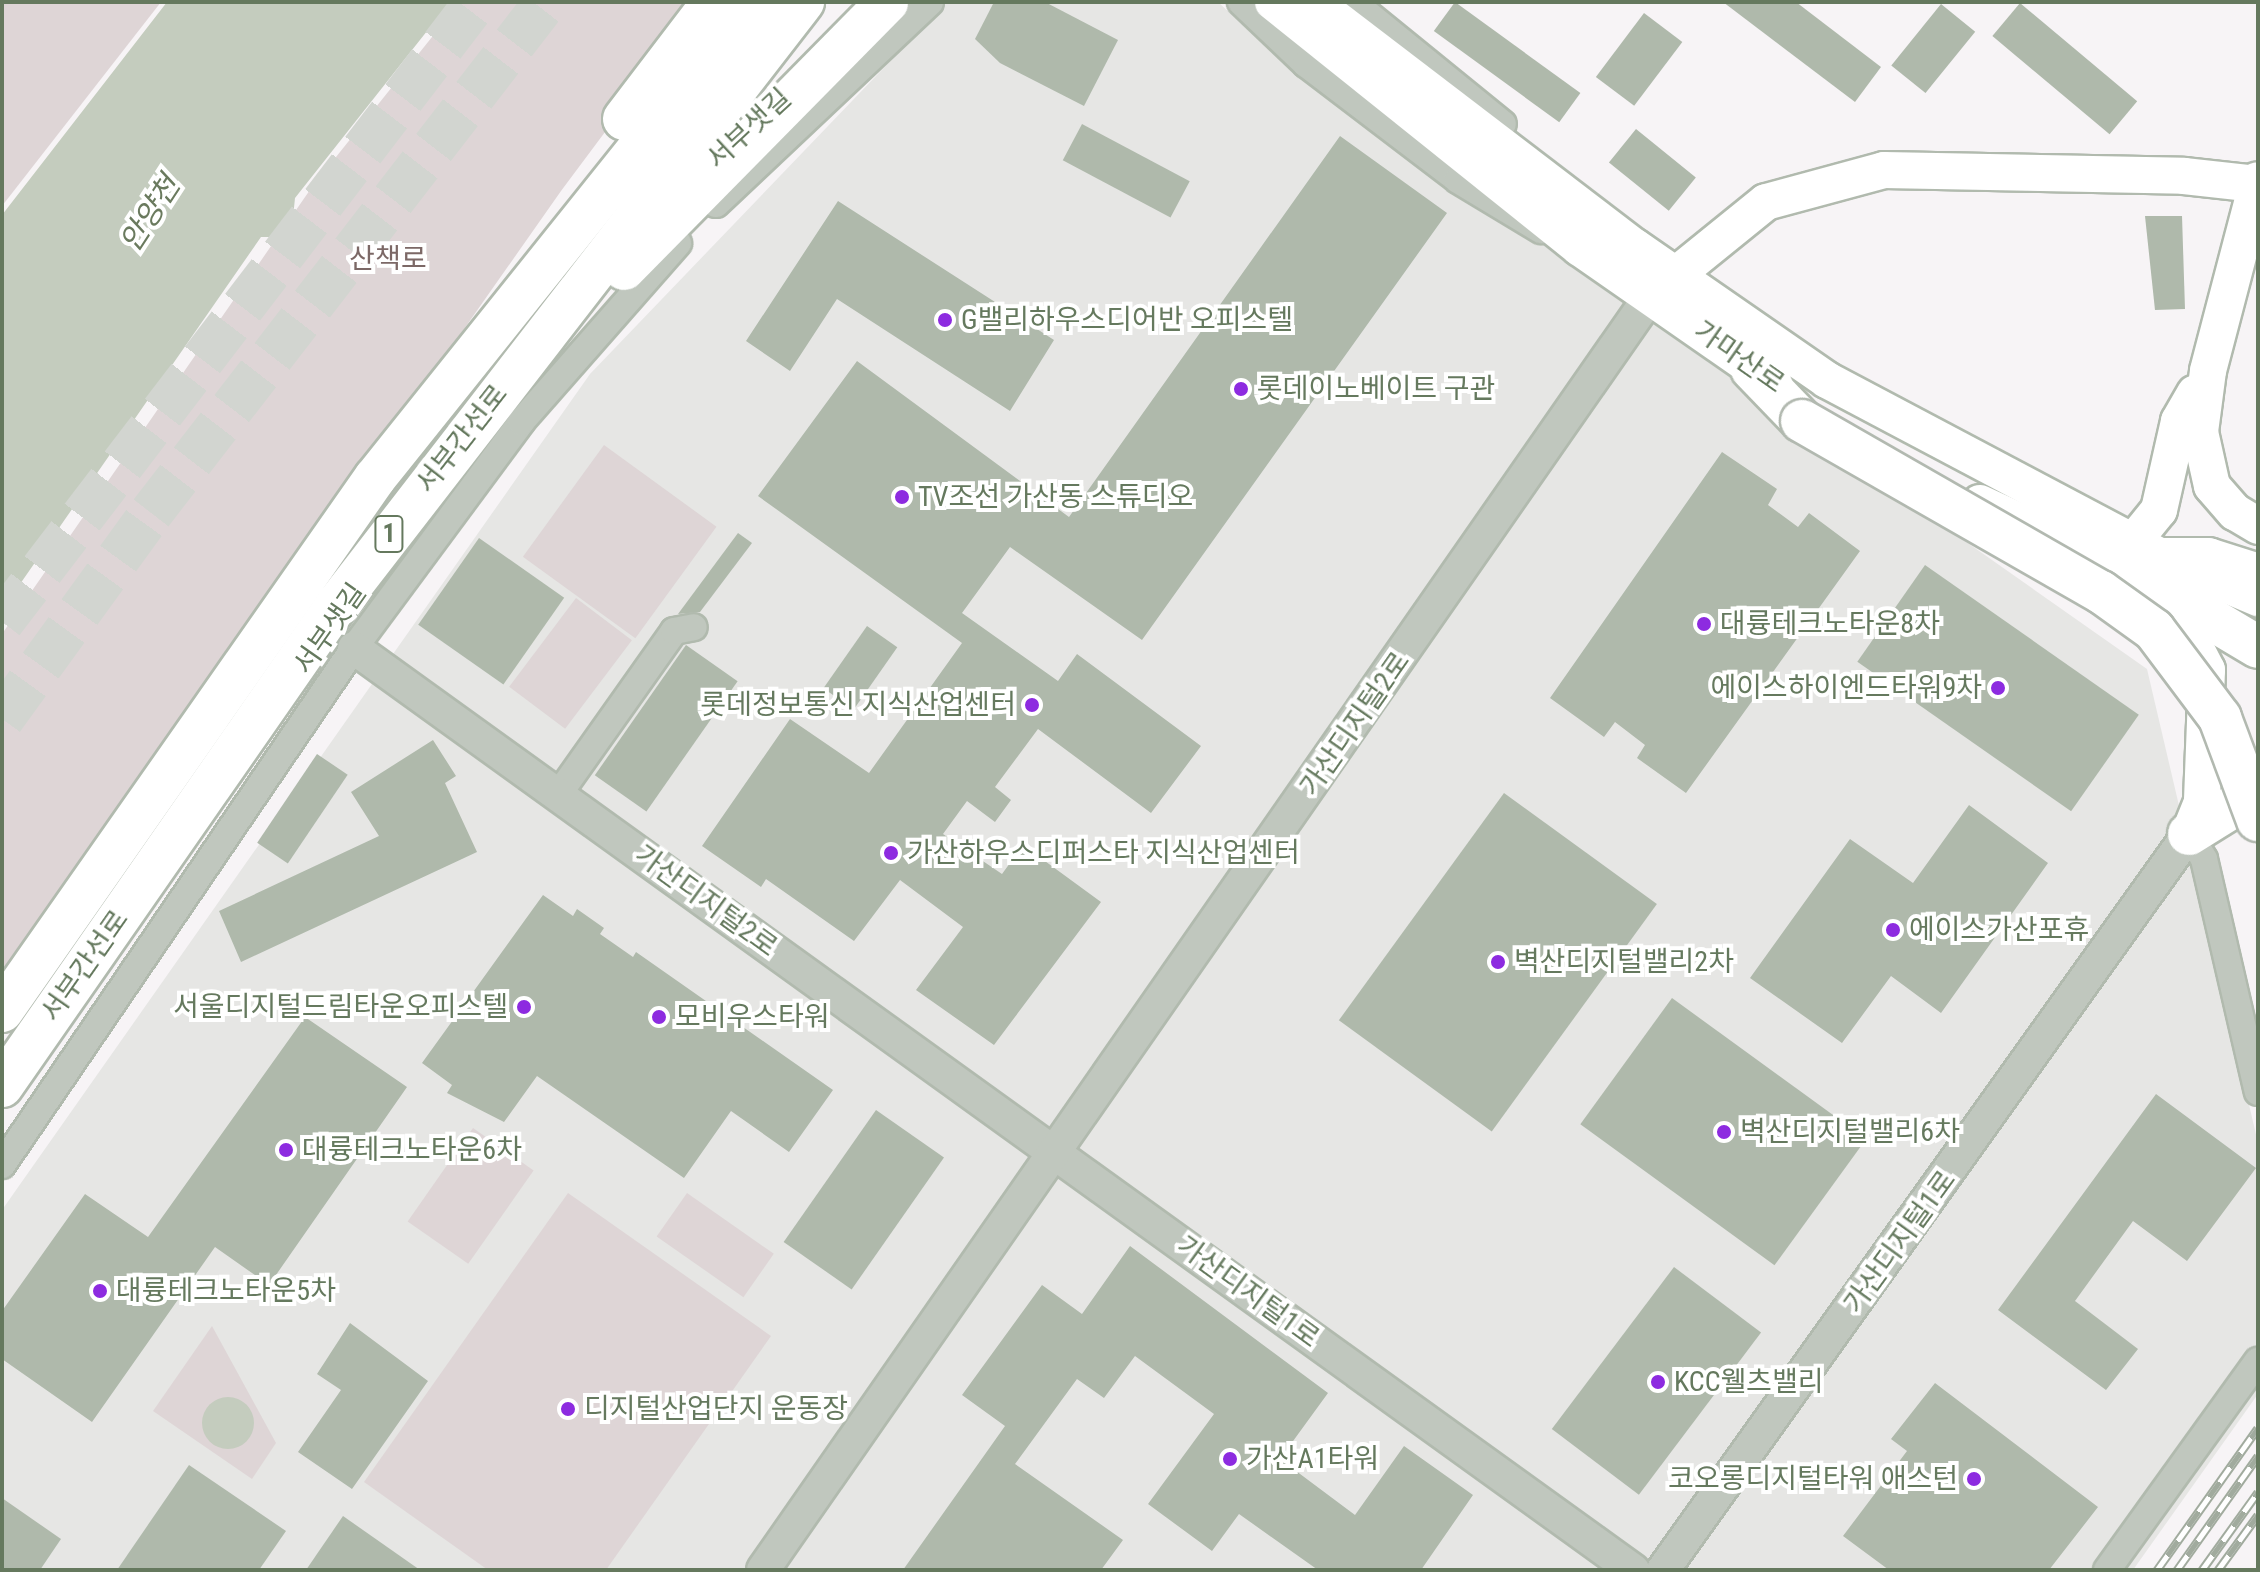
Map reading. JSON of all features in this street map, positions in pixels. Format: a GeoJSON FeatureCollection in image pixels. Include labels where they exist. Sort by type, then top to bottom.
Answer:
{"type":"FeatureCollection","features":[{"type":"Feature","properties":{"kind":"main road"},"geometry":{"type":"LineString","coordinates":[[375,478],[527,252],[713,2]]}},
{"type":"Feature","properties":{"kind":"main road","name":"서부간선로"},"geometry":{"type":"LineString","coordinates":[[2,1011],[375,478],[756,2]]}},
{"type":"Feature","properties":{"kind":"main road","name":"서부간선로"},"geometry":{"type":"LineString","coordinates":[[2,1086],[409,508],[803,2]]}},
{"type":"Feature","properties":{"kind":"main road"},"geometry":{"type":"LineString","coordinates":[[409,508],[699,187],[887,2]]}},
{"type":"Feature","properties":{"kind":"main road","name":"가마산로"},"geometry":{"type":"LineString","coordinates":[[1273,2],[1440,121],[1558,189],[1752,369],[1899,464],[2151,568],[2258,598]]}},
{"type":"Feature","properties":{"kind":"main road","name":"가마산로"},"geometry":{"type":"LineString","coordinates":[[1314,2],[1580,248],[1663,285],[2258,627]]}},
{"type":"Feature","properties":{"kind":"main road"},"geometry":{"type":"LineString","coordinates":[[1663,285],[1766,202],[1884,170],[2184,176],[2258,183],[2208,371],[2200,432],[2204,467],[2235,512],[2258,526]]}},
{"type":"Feature","properties":{"kind":"main road"},"geometry":{"type":"LineString","coordinates":[[1752,369],[1802,421],[2101,592],[2154,630],[2220,718],[2258,820]]}},
{"type":"Feature","properties":{"kind":"main road"},"geometry":{"type":"LineString","coordinates":[[2189,834],[2202,802],[2207,670],[2151,568],[2159,510],[2179,421],[2208,371]]}},
{"type":"Feature","properties":{"kind":"main road"},"geometry":{"type":"LineString","coordinates":[[2151,568],[2208,559],[2258,575]]}},
{"type":"Feature","properties":{"kind":"main road"},"geometry":{"type":"LineString","coordinates":[[2151,568],[2258,647]]}},
{"type":"Feature","properties":{"kind":"main road"},"geometry":{"type":"LineString","coordinates":[[2189,834],[2258,791]]}},
{"type":"Feature","properties":{"kind":"street","name":"서부샛길"},"geometry":{"type":"LineString","coordinates":[[2,1165],[354,648],[591,339],[716,204],[930,2]]}},
{"type":"Feature","properties":{"kind":"street"},"geometry":{"type":"LineString","coordinates":[[1241,2],[1306,64],[1458,180],[1517,219],[1580,248]]}},
{"type":"Feature","properties":{"kind":"street"},"geometry":{"type":"LineString","coordinates":[[1353,2],[1543,157],[1558,189]]}},
{"type":"Feature","properties":{"kind":"street","name":"가산디지털2로"},"geometry":{"type":"LineString","coordinates":[[763,1570],[1058,1154],[1663,285]]}},
{"type":"Feature","properties":{"kind":"street"},"geometry":{"type":"LineString","coordinates":[[558,795],[674,631],[694,627]]}},
{"type":"Feature","properties":{"kind":"street","name":"가산디지털2로"},"geometry":{"type":"LineString","coordinates":[[354,648],[1058,1154]]}},
{"type":"Feature","properties":{"kind":"street"},"geometry":{"type":"LineString","coordinates":[[2189,834],[2204,859],[2258,1092]]}},
{"type":"Feature","properties":{"kind":"street","name":"가산디지털1로"},"geometry":{"type":"LineString","coordinates":[[1663,1570],[2189,834]]}},
{"type":"Feature","properties":{"kind":"street","name":"가산디지털1로"},"geometry":{"type":"LineString","coordinates":[[1058,1154],[1633,1570]]}},
{"type":"Feature","properties":{"kind":"street"},"geometry":{"type":"LineString","coordinates":[[2107,1570],[2258,1361]]}},
{"type":"Feature","properties":{"kind":"shaded area"},"geometry":{"type":"Polygon","coordinates":[[[947,2],[1218,2],[1279,59],[2147,669],[2258,1143],[2258,1394],[2133,1570],[2,1570],[2,1210],[590,374],[947,2]]]}},
{"type":"Feature","properties":{"kind":"green space"},"geometry":{"type":"Polygon","coordinates":[[[2,2],[161,2],[2,206],[2,2]]]}},
{"type":"Feature","properties":{"kind":"green space","name":"산책로"},"geometry":{"type":"Polygon","coordinates":[[[460,2],[702,2],[561,191],[2,987],[2,634],[312,187],[460,2]]]}},
{"type":"Feature","properties":{"kind":"green space"},"geometry":{"type":"Polygon","coordinates":[[[604,445],[716,527],[635,638],[523,557],[604,445]]]}},
{"type":"Feature","properties":{"kind":"green space"},"geometry":{"type":"Polygon","coordinates":[[[576,598],[632,640],[565,729],[509,687],[576,598]]]}},
{"type":"Feature","properties":{"kind":"green space"},"geometry":{"type":"Polygon","coordinates":[[[473,1128],[534,1170],[468,1264],[408,1221],[473,1128]]]}},
{"type":"Feature","properties":{"kind":"green space","name":"디지털산업단지 운동장"},"geometry":{"type":"Polygon","coordinates":[[[568,1193],[771,1336],[606,1570],[488,1570],[364,1482],[568,1193]]]}},
{"type":"Feature","properties":{"kind":"green space"},"geometry":{"type":"Polygon","coordinates":[[[687,1193],[774,1254],[743,1297],[657,1236],[687,1193]]]}},
{"type":"Feature","properties":{"kind":"green space"},"geometry":{"type":"Polygon","coordinates":[[[212,1326],[276,1443],[252,1479],[153,1411],[212,1326]]]}},
{"type":"Feature","properties":{"kind":"water","name":"안양천"},"geometry":{"type":"Polygon","coordinates":[[[167,2],[450,2],[295,198],[291,237],[261,237],[2,610],[2,215],[167,2]]]}},
{"type":"Feature","properties":{"kind":"water"},"geometry":{"type":"Polygon","coordinates":[[[228,1397],[247,1404],[254,1423],[247,1442],[228,1449],[209,1442],[202,1423],[209,1404],[228,1397]]]}},
{"type":"Feature","properties":{"kind":"building"},"geometry":{"type":"Polygon","coordinates":[[[994,2],[1045,2],[1118,40],[1084,106],[1000,63],[975,39],[994,2]]]}},
{"type":"Feature","properties":{"kind":"building"},"geometry":{"type":"Polygon","coordinates":[[[1455,2],[1580,93],[1559,122],[1434,31],[1455,2]]]}},
{"type":"Feature","properties":{"kind":"building"},"geometry":{"type":"Polygon","coordinates":[[[1723,2],[1796,2],[1881,67],[1855,102],[1723,2]]]}},
{"type":"Feature","properties":{"kind":"building"},"geometry":{"type":"Polygon","coordinates":[[[2020,3],[2137,101],[2110,134],[1992,36],[2020,3]]]}},
{"type":"Feature","properties":{"kind":"building"},"geometry":{"type":"Polygon","coordinates":[[[1941,4],[1975,32],[1925,93],[1891,65],[1941,4]]]}},
{"type":"Feature","properties":{"kind":"building"},"geometry":{"type":"Polygon","coordinates":[[[1644,13],[1682,42],[1634,106],[1596,77],[1644,13]]]}},
{"type":"Feature","properties":{"kind":"building"},"geometry":{"type":"Polygon","coordinates":[[[1082,124],[1190,181],[1170,217],[1063,160],[1082,124]]]}},
{"type":"Feature","properties":{"kind":"building"},"geometry":{"type":"Polygon","coordinates":[[[1636,129],[1696,177],[1669,211],[1609,162],[1636,129]]]}},
{"type":"Feature","properties":{"kind":"building"},"geometry":{"type":"Polygon","coordinates":[[[1340,136],[1447,213],[1142,640],[1010,547],[962,613],[1058,681],[1077,654],[1201,746],[1151,813],[1038,729],[995,787],[1011,800],[995,822],[967,801],[943,834],[1002,874],[1023,845],[1101,902],[994,1045],[916,990],[963,927],[900,880],[854,941],[766,879],[761,887],[702,846],[790,719],[869,773],[962,643],[758,496],[857,361],[1069,517],[1340,136]]]}},
{"type":"Feature","properties":{"kind":"building","name":"G밸리하우스디어반 오피스텔"},"geometry":{"type":"Polygon","coordinates":[[[838,201],[1054,340],[1010,411],[837,299],[790,371],[746,341],[838,201]]]}},
{"type":"Feature","properties":{"kind":"building"},"geometry":{"type":"Polygon","coordinates":[[[2145,216],[2182,216],[2185,309],[2155,310],[2145,216]]]}},
{"type":"Feature","properties":{"kind":"building","name":"대륭테크노타운8차"},"geometry":{"type":"Polygon","coordinates":[[[1722,452],[1777,489],[1768,505],[1798,527],[1809,513],[1860,551],[1686,793],[1637,758],[1645,745],[1615,722],[1604,737],[1550,698],[1722,452]]]}},
{"type":"Feature","properties":{"kind":"building"},"geometry":{"type":"Polygon","coordinates":[[[738,533],[752,543],[700,612],[678,614],[738,533]]]}},
{"type":"Feature","properties":{"kind":"building"},"geometry":{"type":"Polygon","coordinates":[[[479,538],[564,598],[503,684],[418,625],[479,538]]]}},
{"type":"Feature","properties":{"kind":"building","name":"에이스하이엔드타워9차"},"geometry":{"type":"Polygon","coordinates":[[[1925,565],[2139,715],[2071,811],[1857,662],[1925,565]]]}},
{"type":"Feature","properties":{"kind":"building"},"geometry":{"type":"Polygon","coordinates":[[[867,626],[897,647],[854,709],[823,688],[867,626]]]}},
{"type":"Feature","properties":{"kind":"building"},"geometry":{"type":"Polygon","coordinates":[[[686,645],[738,681],[646,811],[595,775],[686,645]]]}},
{"type":"Feature","properties":{"kind":"building"},"geometry":{"type":"Polygon","coordinates":[[[433,740],[456,776],[445,783],[477,852],[241,962],[219,911],[379,836],[351,792],[433,740]]]}},
{"type":"Feature","properties":{"kind":"building"},"geometry":{"type":"Polygon","coordinates":[[[317,754],[348,775],[288,863],[257,843],[317,754]]]}},
{"type":"Feature","properties":{"kind":"building","name":"벽산디지털밸리2차"},"geometry":{"type":"Polygon","coordinates":[[[1504,793],[1657,904],[1492,1131],[1339,1020],[1504,793]]]}},
{"type":"Feature","properties":{"kind":"building","name":"에이스가산포휴"},"geometry":{"type":"Polygon","coordinates":[[[1969,805],[2048,863],[1941,1013],[1891,976],[1842,1043],[1750,978],[1850,839],[1913,883],[1969,805]]]}},
{"type":"Feature","properties":{"kind":"building"},"geometry":{"type":"Polygon","coordinates":[[[543,895],[573,916],[577,909],[604,928],[600,934],[633,957],[636,952],[833,1090],[789,1152],[731,1111],[684,1178],[537,1076],[504,1122],[447,1093],[452,1085],[422,1063],[543,895]]]}},
{"type":"Feature","properties":{"kind":"building","name":"벽산디지털밸리6차"},"geometry":{"type":"Polygon","coordinates":[[[1672,998],[1866,1139],[1774,1265],[1580,1124],[1672,998]]]}},
{"type":"Feature","properties":{"kind":"building"},"geometry":{"type":"Polygon","coordinates":[[[305,1017],[407,1087],[269,1285],[215,1247],[92,1422],[2,1359],[2,1311],[85,1194],[148,1237],[305,1017]]]}},
{"type":"Feature","properties":{"kind":"building"},"geometry":{"type":"Polygon","coordinates":[[[2156,1094],[2256,1168],[2187,1261],[2133,1221],[2075,1301],[2138,1349],[2106,1390],[1998,1310],[2156,1094]]]}},
{"type":"Feature","properties":{"kind":"building"},"geometry":{"type":"Polygon","coordinates":[[[876,1110],[944,1158],[852,1289],[784,1242],[876,1110]]]}},
{"type":"Feature","properties":{"kind":"building"},"geometry":{"type":"Polygon","coordinates":[[[1130,1246],[1328,1393],[1280,1459],[1355,1515],[1404,1446],[1473,1495],[1421,1570],[1318,1570],[1239,1514],[1212,1551],[1148,1504],[1214,1414],[1135,1356],[1104,1398],[1077,1379],[1015,1464],[1123,1540],[1101,1570],[903,1570],[1005,1426],[962,1395],[1042,1285],[1082,1314],[1130,1246]]]}},
{"type":"Feature","properties":{"kind":"building","name":"KCC웰츠밸리"},"geometry":{"type":"Polygon","coordinates":[[[1674,1267],[1761,1333],[1639,1495],[1552,1429],[1674,1267]]]}},
{"type":"Feature","properties":{"kind":"building"},"geometry":{"type":"Polygon","coordinates":[[[350,1323],[428,1381],[352,1489],[298,1452],[341,1390],[317,1374],[350,1323]]]}},
{"type":"Feature","properties":{"kind":"building","name":"코오롱디지털타워 애스턴"},"geometry":{"type":"Polygon","coordinates":[[[1935,1383],[2098,1507],[2049,1570],[1889,1570],[1843,1536],[1907,1451],[1891,1439],[1935,1383]]]}},
{"type":"Feature","properties":{"kind":"building"},"geometry":{"type":"Polygon","coordinates":[[[189,1465],[286,1531],[259,1570],[117,1570],[189,1465]]]}},
{"type":"Feature","properties":{"kind":"building"},"geometry":{"type":"Polygon","coordinates":[[[2,1498],[61,1539],[40,1570],[2,1570],[2,1498]]]}},
{"type":"Feature","properties":{"kind":"building"},"geometry":{"type":"Polygon","coordinates":[[[343,1516],[420,1570],[306,1570],[343,1516]]]}},
{"type":"Feature","properties":{"kind":"tunnel"},"geometry":{"type":"LineString","coordinates":[[2,622],[476,2]]}},
{"type":"Feature","properties":{"kind":"tunnel"},"geometry":{"type":"LineString","coordinates":[[2,719],[151,513],[546,2]]}},
{"type":"Feature","properties":{"kind":"railway"},"geometry":{"type":"LineString","coordinates":[[2157,1570],[2258,1428]]}},
{"type":"Feature","properties":{"kind":"railway"},"geometry":{"type":"LineString","coordinates":[[2177,1570],[2258,1456]]}},
{"type":"Feature","properties":{"kind":"railway"},"geometry":{"type":"LineString","coordinates":[[2202,1570],[2258,1492]]}},
{"type":"Feature","properties":{"kind":"railway"},"geometry":{"type":"LineString","coordinates":[[2218,1570],[2258,1515]]}},
{"type":"Feature","properties":{"kind":"place","name":"G밸리하우스디어반 오피스텔"},"geometry":{"type":"Point","coordinates":[945,320]}},
{"type":"Feature","properties":{"kind":"place","name":"롯데이노베이트 구관"},"geometry":{"type":"Point","coordinates":[1241,389]}},
{"type":"Feature","properties":{"kind":"place","name":"TV조선 가산동 스튜디오"},"geometry":{"type":"Point","coordinates":[902,497]}},
{"type":"Feature","properties":{"kind":"place","name":"대륭테크노타운8차"},"geometry":{"type":"Point","coordinates":[1704,624]}},
{"type":"Feature","properties":{"kind":"place","name":"에이스하이엔드타워9차"},"geometry":{"type":"Point","coordinates":[1998,688]}},
{"type":"Feature","properties":{"kind":"place","name":"롯데정보통신 지식산업센터"},"geometry":{"type":"Point","coordinates":[1032,705]}},
{"type":"Feature","properties":{"kind":"place","name":"가산하우스디퍼스타 지식산업센터"},"geometry":{"type":"Point","coordinates":[891,853]}},
{"type":"Feature","properties":{"kind":"place","name":"에이스가산포휴"},"geometry":{"type":"Point","coordinates":[1893,930]}},
{"type":"Feature","properties":{"kind":"place","name":"벽산디지털밸리2차"},"geometry":{"type":"Point","coordinates":[1498,962]}},
{"type":"Feature","properties":{"kind":"place","name":"서울디지털드림타운오피스텔"},"geometry":{"type":"Point","coordinates":[524,1007]}},
{"type":"Feature","properties":{"kind":"place","name":"모비우스타워"},"geometry":{"type":"Point","coordinates":[659,1017]}},
{"type":"Feature","properties":{"kind":"place","name":"벽산디지털밸리6차"},"geometry":{"type":"Point","coordinates":[1724,1132]}},
{"type":"Feature","properties":{"kind":"place","name":"대륭테크노타운6차"},"geometry":{"type":"Point","coordinates":[286,1150]}},
{"type":"Feature","properties":{"kind":"place","name":"대륭테크노타운5차"},"geometry":{"type":"Point","coordinates":[100,1291]}},
{"type":"Feature","properties":{"kind":"place","name":"KCC웰츠밸리"},"geometry":{"type":"Point","coordinates":[1658,1382]}},
{"type":"Feature","properties":{"kind":"place","name":"디지털산업단지 운동장"},"geometry":{"type":"Point","coordinates":[568,1409]}},
{"type":"Feature","properties":{"kind":"place","name":"가산A1타워"},"geometry":{"type":"Point","coordinates":[1230,1459]}},
{"type":"Feature","properties":{"kind":"place","name":"코오롱디지털타워 애스턴"},"geometry":{"type":"Point","coordinates":[1974,1479]}}]}
